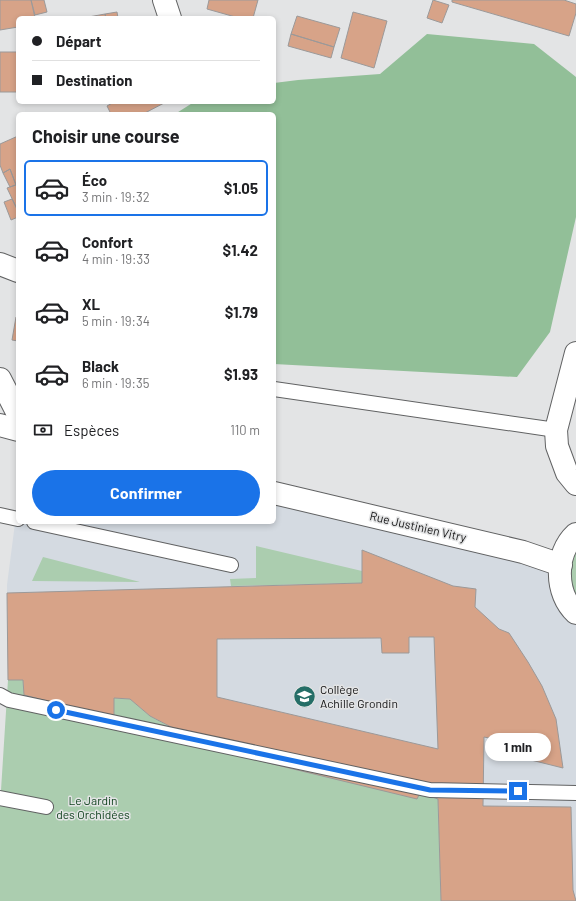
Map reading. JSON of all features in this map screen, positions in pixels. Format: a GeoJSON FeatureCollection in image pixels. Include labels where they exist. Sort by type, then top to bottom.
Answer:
{"type":"FeatureCollection","features":[{"type":"Feature","properties":{"kind":"street"},"geometry":{"type":"LineString","coordinates":[[164,0],[169,16]]}},
{"type":"Feature","properties":{"kind":"street"},"geometry":{"type":"LineString","coordinates":[[0,264],[16,270]]}},
{"type":"Feature","properties":{"kind":"street"},"geometry":{"type":"LineString","coordinates":[[576,353],[556,430],[557,446],[567,473],[576,484]]}},
{"type":"Feature","properties":{"kind":"street"},"geometry":{"type":"LineString","coordinates":[[0,379],[16,410]]}},
{"type":"Feature","properties":{"kind":"street"},"geometry":{"type":"LineString","coordinates":[[0,425],[16,429]]}},
{"type":"Feature","properties":{"kind":"street","name":"Rue Justinien Vitry"},"geometry":{"type":"LineString","coordinates":[[276,493],[523,552],[561,565]]}},
{"type":"Feature","properties":{"kind":"street"},"geometry":{"type":"LineString","coordinates":[[576,534],[563,554],[559,573],[562,592],[571,609],[576,613]]}},
{"type":"Feature","properties":{"kind":"lane"},"geometry":{"type":"LineString","coordinates":[[276,389],[556,430]]}},
{"type":"Feature","properties":{"kind":"lane"},"geometry":{"type":"LineString","coordinates":[[0,515],[16,518]]}},
{"type":"Feature","properties":{"kind":"lane"},"geometry":{"type":"LineString","coordinates":[[43,524],[231,565]]}},
{"type":"Feature","properties":{"kind":"lane"},"geometry":{"type":"LineString","coordinates":[[0,695],[9,700],[430,790],[576,793]]}},
{"type":"Feature","properties":{"kind":"lane"},"geometry":{"type":"LineString","coordinates":[[0,798],[46,807]]}},
{"type":"Feature","properties":{"kind":"shaded area","name":"Collège Achille Grondin"},"geometry":{"type":"Polygon","coordinates":[[[276,493],[561,565],[576,613],[576,901],[441,901],[438,799],[179,732],[150,716],[130,699],[114,718],[24,695],[8,680],[7,585],[16,515],[16,524],[276,524],[276,493]]]}},
{"type":"Feature","properties":{"kind":"green space"},"geometry":{"type":"Polygon","coordinates":[[[427,34],[534,44],[576,77],[576,217],[550,332],[517,377],[276,364],[276,112],[178,112],[191,104],[276,104],[276,83],[380,74],[427,34]]]}},
{"type":"Feature","properties":{"kind":"green space"},"geometry":{"type":"Polygon","coordinates":[[[576,534],[576,613],[563,554],[576,534]]]}},
{"type":"Feature","properties":{"kind":"green space"},"geometry":{"type":"Polygon","coordinates":[[[256,546],[362,571],[362,583],[231,586],[230,579],[256,578],[256,546]]]}},
{"type":"Feature","properties":{"kind":"green space"},"geometry":{"type":"Polygon","coordinates":[[[43,557],[140,582],[32,581],[43,557]]]}},
{"type":"Feature","properties":{"kind":"green space","name":"Le Jardin des Orchidées"},"geometry":{"type":"Polygon","coordinates":[[[8,680],[23,680],[24,695],[114,717],[114,698],[130,699],[150,716],[179,732],[438,799],[441,901],[0,901],[0,806],[8,680]]]}},
{"type":"Feature","properties":{"kind":"building"},"geometry":{"type":"Polygon","coordinates":[[[0,0],[31,0],[35,16],[16,16],[16,27],[0,30],[0,0]]]}},
{"type":"Feature","properties":{"kind":"building"},"geometry":{"type":"Polygon","coordinates":[[[31,0],[44,0],[47,12],[35,15],[31,0]]]}},
{"type":"Feature","properties":{"kind":"building"},"geometry":{"type":"Polygon","coordinates":[[[209,0],[258,0],[254,16],[232,16],[207,9],[209,0]]]}},
{"type":"Feature","properties":{"kind":"building"},"geometry":{"type":"Polygon","coordinates":[[[433,0],[449,5],[442,23],[427,18],[433,0]]]}},
{"type":"Feature","properties":{"kind":"building"},"geometry":{"type":"Polygon","coordinates":[[[452,0],[564,0],[576,4],[576,13],[569,36],[452,2],[452,0]]]}},
{"type":"Feature","properties":{"kind":"building"},"geometry":{"type":"Polygon","coordinates":[[[117,12],[118,16],[106,16],[105,14],[117,12]]]}},
{"type":"Feature","properties":{"kind":"building"},"geometry":{"type":"Polygon","coordinates":[[[353,12],[387,21],[374,68],[341,58],[353,12]]]}},
{"type":"Feature","properties":{"kind":"building"},"geometry":{"type":"Polygon","coordinates":[[[105,14],[106,16],[94,16],[105,14]]]}},
{"type":"Feature","properties":{"kind":"building"},"geometry":{"type":"Polygon","coordinates":[[[297,16],[340,28],[334,47],[291,34],[297,16]]]}},
{"type":"Feature","properties":{"kind":"building"},"geometry":{"type":"Polygon","coordinates":[[[291,34],[334,47],[331,58],[288,46],[291,34]]]}},
{"type":"Feature","properties":{"kind":"building"},"geometry":{"type":"Polygon","coordinates":[[[0,52],[16,52],[16,92],[0,92],[0,52]]]}},
{"type":"Feature","properties":{"kind":"building"},"geometry":{"type":"Polygon","coordinates":[[[110,104],[162,104],[147,112],[110,112],[107,106],[110,104]]]}},
{"type":"Feature","properties":{"kind":"building"},"geometry":{"type":"Polygon","coordinates":[[[16,137],[16,185],[10,169],[3,173],[0,165],[0,144],[16,137]]]}},
{"type":"Feature","properties":{"kind":"building"},"geometry":{"type":"Polygon","coordinates":[[[10,169],[16,185],[10,187],[3,173],[10,169]]]}},
{"type":"Feature","properties":{"kind":"building"},"geometry":{"type":"Polygon","coordinates":[[[16,185],[16,207],[7,188],[16,185]]]}},
{"type":"Feature","properties":{"kind":"building"},"geometry":{"type":"Polygon","coordinates":[[[12,199],[16,207],[16,218],[11,220],[4,202],[12,199]]]}},
{"type":"Feature","properties":{"kind":"building"},"geometry":{"type":"Polygon","coordinates":[[[16,317],[16,341],[12,340],[16,317]]]}},
{"type":"Feature","properties":{"kind":"building"},"geometry":{"type":"Polygon","coordinates":[[[362,550],[453,586],[476,589],[475,607],[499,629],[509,633],[542,686],[556,719],[563,768],[499,752],[494,739],[484,737],[483,806],[571,807],[573,890],[576,901],[441,901],[438,799],[420,793],[417,799],[215,750],[150,716],[130,699],[114,698],[114,718],[24,695],[23,680],[8,680],[7,593],[362,583],[362,550]],[[409,637],[409,653],[382,653],[381,638],[217,639],[217,697],[438,749],[434,637],[409,637]]]}},
{"type":"Feature","properties":{"kind":"place","name":"Collège Achille Grondin"},"geometry":{"type":"Point","coordinates":[304,697]}},
{"type":"Feature","properties":{"kind":"route"},"geometry":{"type":"LineString","coordinates":[[56,710],[430,790],[518,791]]}}]}
